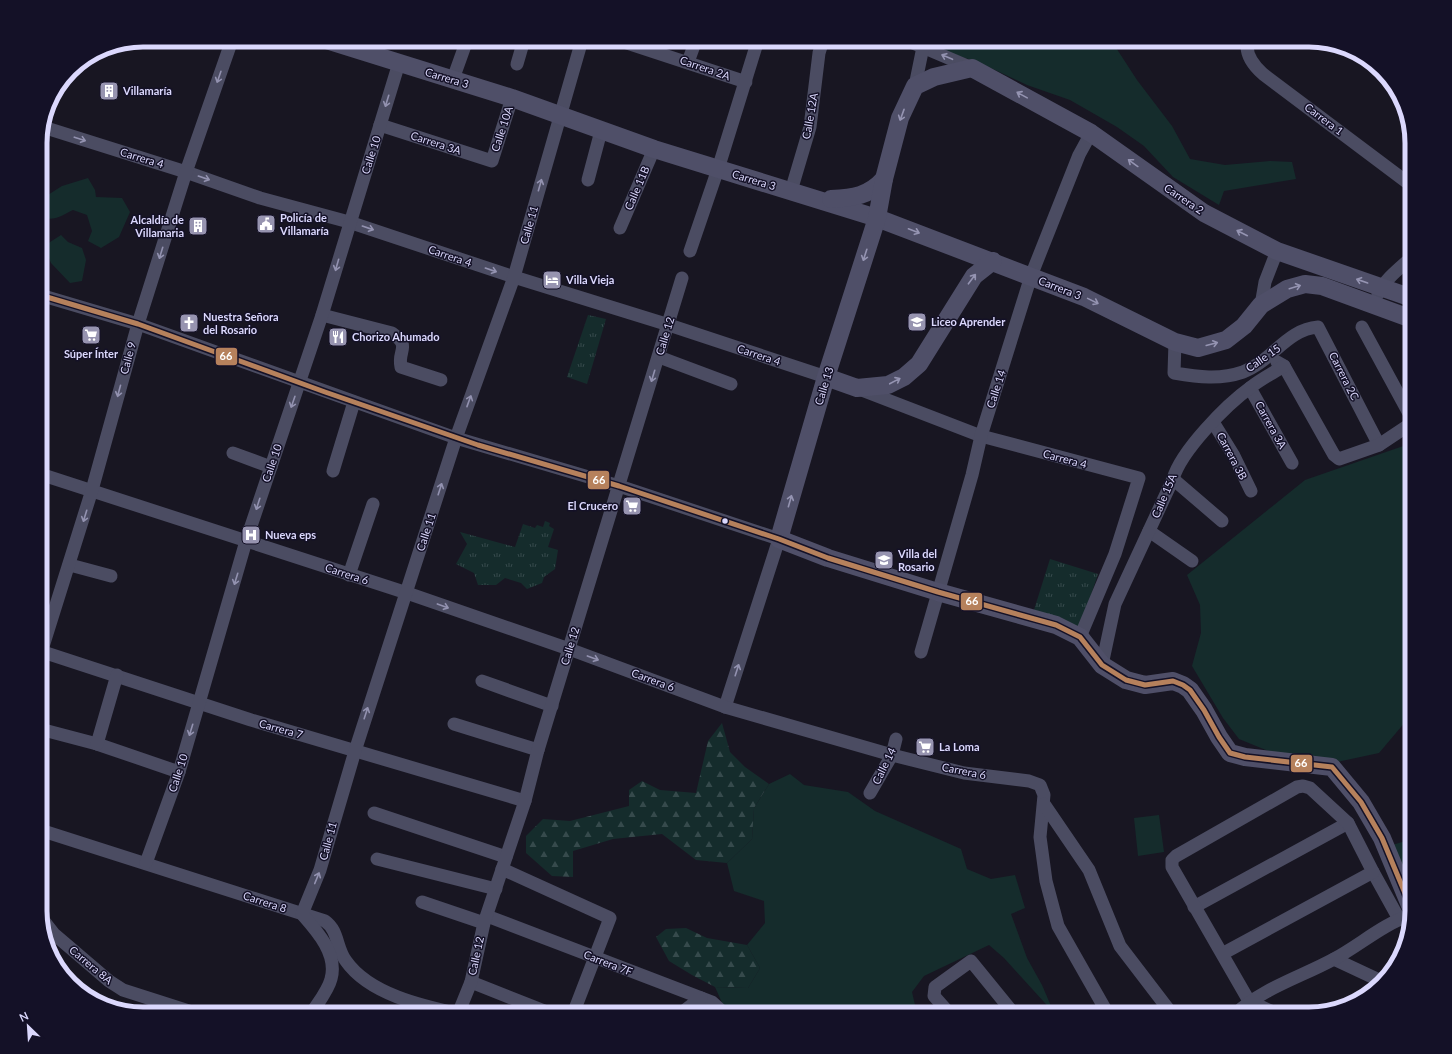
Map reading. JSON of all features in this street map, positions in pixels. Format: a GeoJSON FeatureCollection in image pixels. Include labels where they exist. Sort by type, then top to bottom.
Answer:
{"type":"FeatureCollection","features":[{"type":"Feature","properties":{"kind":"main road","name":"Carrera 3"},"geometry":{"type":"LineString","coordinates":[[347,47],[561,114],[654,149],[877,218],[1084,297],[1174,342]]}},
{"type":"Feature","properties":{"kind":"main road"},"geometry":{"type":"LineString","coordinates":[[915,86],[934,77],[972,68]]}},
{"type":"Feature","properties":{"kind":"main road","name":"Carrera 2"},"geometry":{"type":"LineString","coordinates":[[972,68],[1091,133],[1204,213],[1277,251],[1405,296]]}},
{"type":"Feature","properties":{"kind":"main road","name":"Calle 13"},"geometry":{"type":"LineString","coordinates":[[779,539],[826,377],[877,218],[884,179],[900,118],[915,86]]}},
{"type":"Feature","properties":{"kind":"main road"},"geometry":{"type":"LineString","coordinates":[[821,200],[852,198],[864,195],[876,188],[884,179]]}},
{"type":"Feature","properties":{"kind":"main road","name":"Carrera 4"},"geometry":{"type":"LineString","coordinates":[[826,377],[857,388],[888,385],[904,377],[919,364],[974,276],[993,261]]}},
{"type":"Feature","properties":{"kind":"main road"},"geometry":{"type":"LineString","coordinates":[[1174,342],[1198,348],[1226,340],[1244,326],[1261,305],[1287,289],[1306,284],[1322,286],[1405,318]]}},
{"type":"Feature","properties":{"kind":"main road"},"geometry":{"type":"LineString","coordinates":[[779,539],[828,558],[938,592],[1056,625],[1080,637],[1102,665],[1126,680],[1145,686],[1173,681],[1190,690],[1230,753],[1244,757],[1332,767],[1361,802],[1382,838],[1405,909]]}},
{"type":"Feature","properties":{"kind":"street","name":"Calle 9"},"geometry":{"type":"LineString","coordinates":[[47,635],[70,565],[92,490],[138,324],[186,172],[230,47]]}},
{"type":"Feature","properties":{"kind":"street"},"geometry":{"type":"LineString","coordinates":[[453,79],[464,47]]}},
{"type":"Feature","properties":{"kind":"street"},"geometry":{"type":"LineString","coordinates":[[517,64],[522,47]]}},
{"type":"Feature","properties":{"kind":"street","name":"Calle 11"},"geometry":{"type":"LineString","coordinates":[[302,914],[320,870],[355,751],[456,438],[514,277],[580,47]]}},
{"type":"Feature","properties":{"kind":"street","name":"Carrera 2A"},"geometry":{"type":"LineString","coordinates":[[649,47],[746,82]]}},
{"type":"Feature","properties":{"kind":"street"},"geometry":{"type":"LineString","coordinates":[[688,62],[693,47]]}},
{"type":"Feature","properties":{"kind":"street"},"geometry":{"type":"LineString","coordinates":[[690,251],[718,169],[756,47]]}},
{"type":"Feature","properties":{"kind":"street","name":"Calle 12A"},"geometry":{"type":"LineString","coordinates":[[791,191],[810,127],[821,47]]}},
{"type":"Feature","properties":{"kind":"street"},"geometry":{"type":"LineString","coordinates":[[915,86],[923,47]]}},
{"type":"Feature","properties":{"kind":"street","name":"Carrera 2"},"geometry":{"type":"LineString","coordinates":[[923,47],[972,68]]}},
{"type":"Feature","properties":{"kind":"street","name":"Carrera 1"},"geometry":{"type":"LineString","coordinates":[[1248,47],[1255,66],[1263,74],[1405,180]]}},
{"type":"Feature","properties":{"kind":"street","name":"Calle 10"},"geometry":{"type":"LineString","coordinates":[[146,863],[178,772],[246,541],[322,315],[349,222],[399,64]]}},
{"type":"Feature","properties":{"kind":"street","name":"Calle 10A"},"geometry":{"type":"LineString","coordinates":[[492,161],[512,98]]}},
{"type":"Feature","properties":{"kind":"street","name":"Carrera 3A"},"geometry":{"type":"LineString","coordinates":[[380,125],[492,161]]}},
{"type":"Feature","properties":{"kind":"street","name":"Carrera 4"},"geometry":{"type":"LineString","coordinates":[[48,129],[186,172],[260,198],[349,222],[514,277],[669,325],[826,377]]}},
{"type":"Feature","properties":{"kind":"street"},"geometry":{"type":"LineString","coordinates":[[588,180],[601,130]]}},
{"type":"Feature","properties":{"kind":"street","name":"Calle 14"},"geometry":{"type":"LineString","coordinates":[[920,652],[972,475],[981,436],[1031,276],[1079,155],[1091,133]]}},
{"type":"Feature","properties":{"kind":"street","name":"Calle 11B"},"geometry":{"type":"LineString","coordinates":[[620,228],[654,149]]}},
{"type":"Feature","properties":{"kind":"street"},"geometry":{"type":"LineString","coordinates":[[1261,305],[1265,282],[1277,251]]}},
{"type":"Feature","properties":{"kind":"street"},"geometry":{"type":"LineString","coordinates":[[1373,306],[1381,288],[1396,270],[1405,263]]}},
{"type":"Feature","properties":{"kind":"street","name":"Calle 12"},"geometry":{"type":"LineString","coordinates":[[461,1007],[470,982],[485,920],[525,801],[538,750],[669,325],[682,278]]}},
{"type":"Feature","properties":{"kind":"street"},"geometry":{"type":"LineString","coordinates":[[47,297],[138,324],[456,438],[619,486],[779,539]]}},
{"type":"Feature","properties":{"kind":"street"},"geometry":{"type":"LineString","coordinates":[[322,315],[392,333],[400,339],[404,346],[401,367],[441,380]]}},
{"type":"Feature","properties":{"kind":"street","name":"Carrera 2C"},"geometry":{"type":"LineString","coordinates":[[1299,332],[1318,327],[1322,332],[1379,444]]}},
{"type":"Feature","properties":{"kind":"street"},"geometry":{"type":"LineString","coordinates":[[1362,327],[1405,406]]}},
{"type":"Feature","properties":{"kind":"street","name":"Calle 15"},"geometry":{"type":"LineString","coordinates":[[1174,342],[1174,373],[1209,378],[1244,372],[1299,332]]}},
{"type":"Feature","properties":{"kind":"street"},"geometry":{"type":"LineString","coordinates":[[659,357],[731,384]]}},
{"type":"Feature","properties":{"kind":"street"},"geometry":{"type":"LineString","coordinates":[[1263,359],[1284,366],[1334,455],[1339,459],[1379,444],[1405,427]]}},
{"type":"Feature","properties":{"kind":"street","name":"Calle 15A"},"geometry":{"type":"LineString","coordinates":[[1102,665],[1115,604],[1173,480],[1176,468],[1187,450],[1250,388],[1284,366]]}},
{"type":"Feature","properties":{"kind":"street","name":"Carrera 4"},"geometry":{"type":"LineString","coordinates":[[857,388],[981,436],[1139,478],[1115,554],[1080,637]]}},
{"type":"Feature","properties":{"kind":"street","name":"Carrera 3A"},"geometry":{"type":"LineString","coordinates":[[1250,388],[1292,463]]}},
{"type":"Feature","properties":{"kind":"street"},"geometry":{"type":"LineString","coordinates":[[333,471],[354,402]]}},
{"type":"Feature","properties":{"kind":"street","name":"Carrera 3B"},"geometry":{"type":"LineString","coordinates":[[1214,422],[1234,456],[1251,491]]}},
{"type":"Feature","properties":{"kind":"street"},"geometry":{"type":"LineString","coordinates":[[233,453],[271,467]]}},
{"type":"Feature","properties":{"kind":"street","name":"Carrera 6"},"geometry":{"type":"LineString","coordinates":[[47,476],[406,593],[569,649],[725,707],[892,755],[964,773],[1029,781],[1040,785],[1044,795],[1040,836],[1046,882],[1058,926],[1104,1007]]}},
{"type":"Feature","properties":{"kind":"street"},"geometry":{"type":"LineString","coordinates":[[1173,480],[1222,521]]}},
{"type":"Feature","properties":{"kind":"street"},"geometry":{"type":"LineString","coordinates":[[349,575],[373,504]]}},
{"type":"Feature","properties":{"kind":"street"},"geometry":{"type":"LineString","coordinates":[[1149,531],[1192,561]]}},
{"type":"Feature","properties":{"kind":"street","name":"Calle 13"},"geometry":{"type":"LineString","coordinates":[[725,707],[779,539]]}},
{"type":"Feature","properties":{"kind":"street"},"geometry":{"type":"LineString","coordinates":[[70,565],[111,576]]}},
{"type":"Feature","properties":{"kind":"street","name":"Carrera 7"},"geometry":{"type":"LineString","coordinates":[[47,655],[117,675],[199,704],[525,801]]}},
{"type":"Feature","properties":{"kind":"street"},"geometry":{"type":"LineString","coordinates":[[97,744],[117,675]]}},
{"type":"Feature","properties":{"kind":"street"},"geometry":{"type":"LineString","coordinates":[[482,681],[552,706]]}},
{"type":"Feature","properties":{"kind":"street"},"geometry":{"type":"LineString","coordinates":[[454,724],[538,750]]}},
{"type":"Feature","properties":{"kind":"street"},"geometry":{"type":"LineString","coordinates":[[47,731],[97,744],[178,772]]}},
{"type":"Feature","properties":{"kind":"street","name":"Calle 14"},"geometry":{"type":"LineString","coordinates":[[870,793],[892,755],[896,739]]}},
{"type":"Feature","properties":{"kind":"street"},"geometry":{"type":"LineString","coordinates":[[1262,1007],[1249,1001],[1194,907],[1172,867],[1172,860],[1176,856],[1297,787],[1303,786],[1310,788],[1348,823],[1373,872],[1405,912]]}},
{"type":"Feature","properties":{"kind":"street"},"geometry":{"type":"LineString","coordinates":[[1044,804],[1089,870],[1120,946],[1167,1007]]}},
{"type":"Feature","properties":{"kind":"street"},"geometry":{"type":"LineString","coordinates":[[374,813],[504,863],[610,918],[576,1007]]}},
{"type":"Feature","properties":{"kind":"street"},"geometry":{"type":"LineString","coordinates":[[1194,907],[1348,823]]}},
{"type":"Feature","properties":{"kind":"street","name":"Carrera 8"},"geometry":{"type":"LineString","coordinates":[[47,832],[325,921],[331,925],[335,931],[346,961],[362,977],[404,1000],[426,1007]]}},
{"type":"Feature","properties":{"kind":"street"},"geometry":{"type":"LineString","coordinates":[[377,859],[496,889]]}},
{"type":"Feature","properties":{"kind":"street"},"geometry":{"type":"LineString","coordinates":[[1222,954],[1373,872]]}},
{"type":"Feature","properties":{"kind":"street","name":"Carrera 7F"},"geometry":{"type":"LineString","coordinates":[[422,902],[485,920],[594,958],[712,1002],[717,1007]]}},
{"type":"Feature","properties":{"kind":"street"},"geometry":{"type":"LineString","coordinates":[[302,914],[318,933],[328,951],[332,966],[331,980],[315,1007]]}},
{"type":"Feature","properties":{"kind":"street"},"geometry":{"type":"LineString","coordinates":[[1243,1007],[1249,1001],[1334,958],[1405,916]]}},
{"type":"Feature","properties":{"kind":"street","name":"Carrera 8A"},"geometry":{"type":"LineString","coordinates":[[49,927],[54,934],[109,981],[123,990],[176,1007]]}},
{"type":"Feature","properties":{"kind":"street"},"geometry":{"type":"LineString","coordinates":[[1334,958],[1376,980]]}},
{"type":"Feature","properties":{"kind":"street"},"geometry":{"type":"LineString","coordinates":[[944,1007],[934,996],[935,987],[971,961],[1008,1007]]}},
{"type":"Feature","properties":{"kind":"street"},"geometry":{"type":"LineString","coordinates":[[470,982],[534,1007]]}},
{"type":"Feature","properties":{"kind":"street"},"geometry":{"type":"LineString","coordinates":[[689,1007],[701,998]]}},
{"type":"Feature","properties":{"kind":"street"},"geometry":{"type":"LineString","coordinates":[[404,1000],[407,1007]]}},
{"type":"Feature","properties":{"kind":"green space"},"geometry":{"type":"Polygon","coordinates":[[[942,47],[1116,47],[1137,80],[1172,126],[1190,159],[1225,165],[1270,161],[1292,162],[1296,179],[1224,191],[1219,205],[1173,177],[1144,146],[1117,127],[1070,100],[1027,85],[978,62],[949,53],[942,47]]]}},
{"type":"Feature","properties":{"kind":"green space"},"geometry":{"type":"Polygon","coordinates":[[[88,178],[95,190],[96,197],[122,198],[130,212],[119,237],[101,248],[88,241],[92,231],[87,215],[73,210],[56,218],[47,219],[47,196],[62,186],[88,178]]]}},
{"type":"Feature","properties":{"kind":"green space"},"geometry":{"type":"Polygon","coordinates":[[[61,235],[68,242],[82,248],[86,260],[82,281],[70,283],[51,263],[47,253],[47,244],[61,235]]]}},
{"type":"Feature","properties":{"kind":"green space"},"geometry":{"type":"Polygon","coordinates":[[[588,315],[606,319],[587,384],[567,377],[588,315]]]}},
{"type":"Feature","properties":{"kind":"green space"},"geometry":{"type":"Polygon","coordinates":[[[1405,445],[1405,722],[1379,753],[1337,762],[1273,753],[1239,739],[1223,718],[1192,666],[1201,633],[1200,605],[1187,575],[1305,480],[1405,445]]]}},
{"type":"Feature","properties":{"kind":"green space"},"geometry":{"type":"Polygon","coordinates":[[[545,521],[550,523],[549,526],[554,529],[548,547],[558,550],[555,569],[544,577],[542,583],[527,589],[521,583],[505,578],[496,585],[478,585],[474,573],[456,564],[467,544],[460,532],[515,547],[523,524],[535,528],[537,525],[543,527],[545,521]]]}},
{"type":"Feature","properties":{"kind":"green space"},"geometry":{"type":"Polygon","coordinates":[[[1050,559],[1098,574],[1080,628],[1033,613],[1050,559]]]}},
{"type":"Feature","properties":{"kind":"green space"},"geometry":{"type":"Polygon","coordinates":[[[722,723],[730,752],[745,767],[769,784],[754,808],[752,839],[727,863],[696,860],[662,834],[613,839],[573,851],[573,877],[552,876],[526,853],[526,836],[543,819],[570,821],[629,806],[629,790],[642,781],[660,790],[696,793],[708,741],[722,723]]]}},
{"type":"Feature","properties":{"kind":"green space"},"geometry":{"type":"Polygon","coordinates":[[[790,774],[804,785],[848,792],[875,811],[961,849],[967,869],[991,879],[1015,875],[1025,908],[1011,914],[1027,958],[1042,985],[1051,1007],[1049,1007],[1004,958],[989,945],[924,976],[912,992],[915,1007],[725,1007],[715,987],[748,988],[760,968],[747,945],[765,923],[764,901],[734,891],[727,863],[752,839],[754,808],[769,784],[790,774]]]}},
{"type":"Feature","properties":{"kind":"green space"},"geometry":{"type":"Polygon","coordinates":[[[1159,815],[1164,852],[1138,856],[1134,818],[1159,815]]]}},
{"type":"Feature","properties":{"kind":"green space"},"geometry":{"type":"Polygon","coordinates":[[[1405,841],[1405,877],[1389,846],[1405,841]]]}},
{"type":"Feature","properties":{"kind":"green space"},"geometry":{"type":"Polygon","coordinates":[[[686,928],[707,938],[747,945],[760,968],[748,988],[715,987],[669,961],[656,937],[666,929],[686,928]]]}},
{"type":"Feature","properties":{"kind":"transit line","name":"66"},"geometry":{"type":"LineString","coordinates":[[47,297],[138,324],[325,392],[478,445],[619,486],[779,539],[828,558],[938,592],[1056,625],[1080,637],[1102,665],[1126,680],[1145,685],[1173,681],[1190,690],[1230,753],[1245,757],[1332,767],[1361,802],[1382,838],[1405,893]]}},
{"type":"Feature","properties":{"kind":"place","name":"Villamaría"},"geometry":{"type":"Point","coordinates":[109,91]}},
{"type":"Feature","properties":{"kind":"place","name":"Policía de Villamaría"},"geometry":{"type":"Point","coordinates":[266,224]}},
{"type":"Feature","properties":{"kind":"place","name":"Alcaldía de Villamaria"},"geometry":{"type":"Point","coordinates":[198,226]}},
{"type":"Feature","properties":{"kind":"place","name":"Villa Vieja"},"geometry":{"type":"Point","coordinates":[552,280]}},
{"type":"Feature","properties":{"kind":"place","name":"Liceo Aprender"},"geometry":{"type":"Point","coordinates":[917,322]}},
{"type":"Feature","properties":{"kind":"place","name":"Nuestra Señora del Rosario"},"geometry":{"type":"Point","coordinates":[189,323]}},
{"type":"Feature","properties":{"kind":"place","name":"Súper Ínter"},"geometry":{"type":"Point","coordinates":[91,335]}},
{"type":"Feature","properties":{"kind":"place","name":"Chorizo Ahumado"},"geometry":{"type":"Point","coordinates":[338,337]}},
{"type":"Feature","properties":{"kind":"place","name":"El Crucero"},"geometry":{"type":"Point","coordinates":[632,506]}},
{"type":"Feature","properties":{"kind":"place","name":"Nueva eps"},"geometry":{"type":"Point","coordinates":[251,535]}},
{"type":"Feature","properties":{"kind":"place","name":"Villa del Rosario"},"geometry":{"type":"Point","coordinates":[884,560]}},
{"type":"Feature","properties":{"kind":"place","name":"La Loma"},"geometry":{"type":"Point","coordinates":[925,747]}}]}
